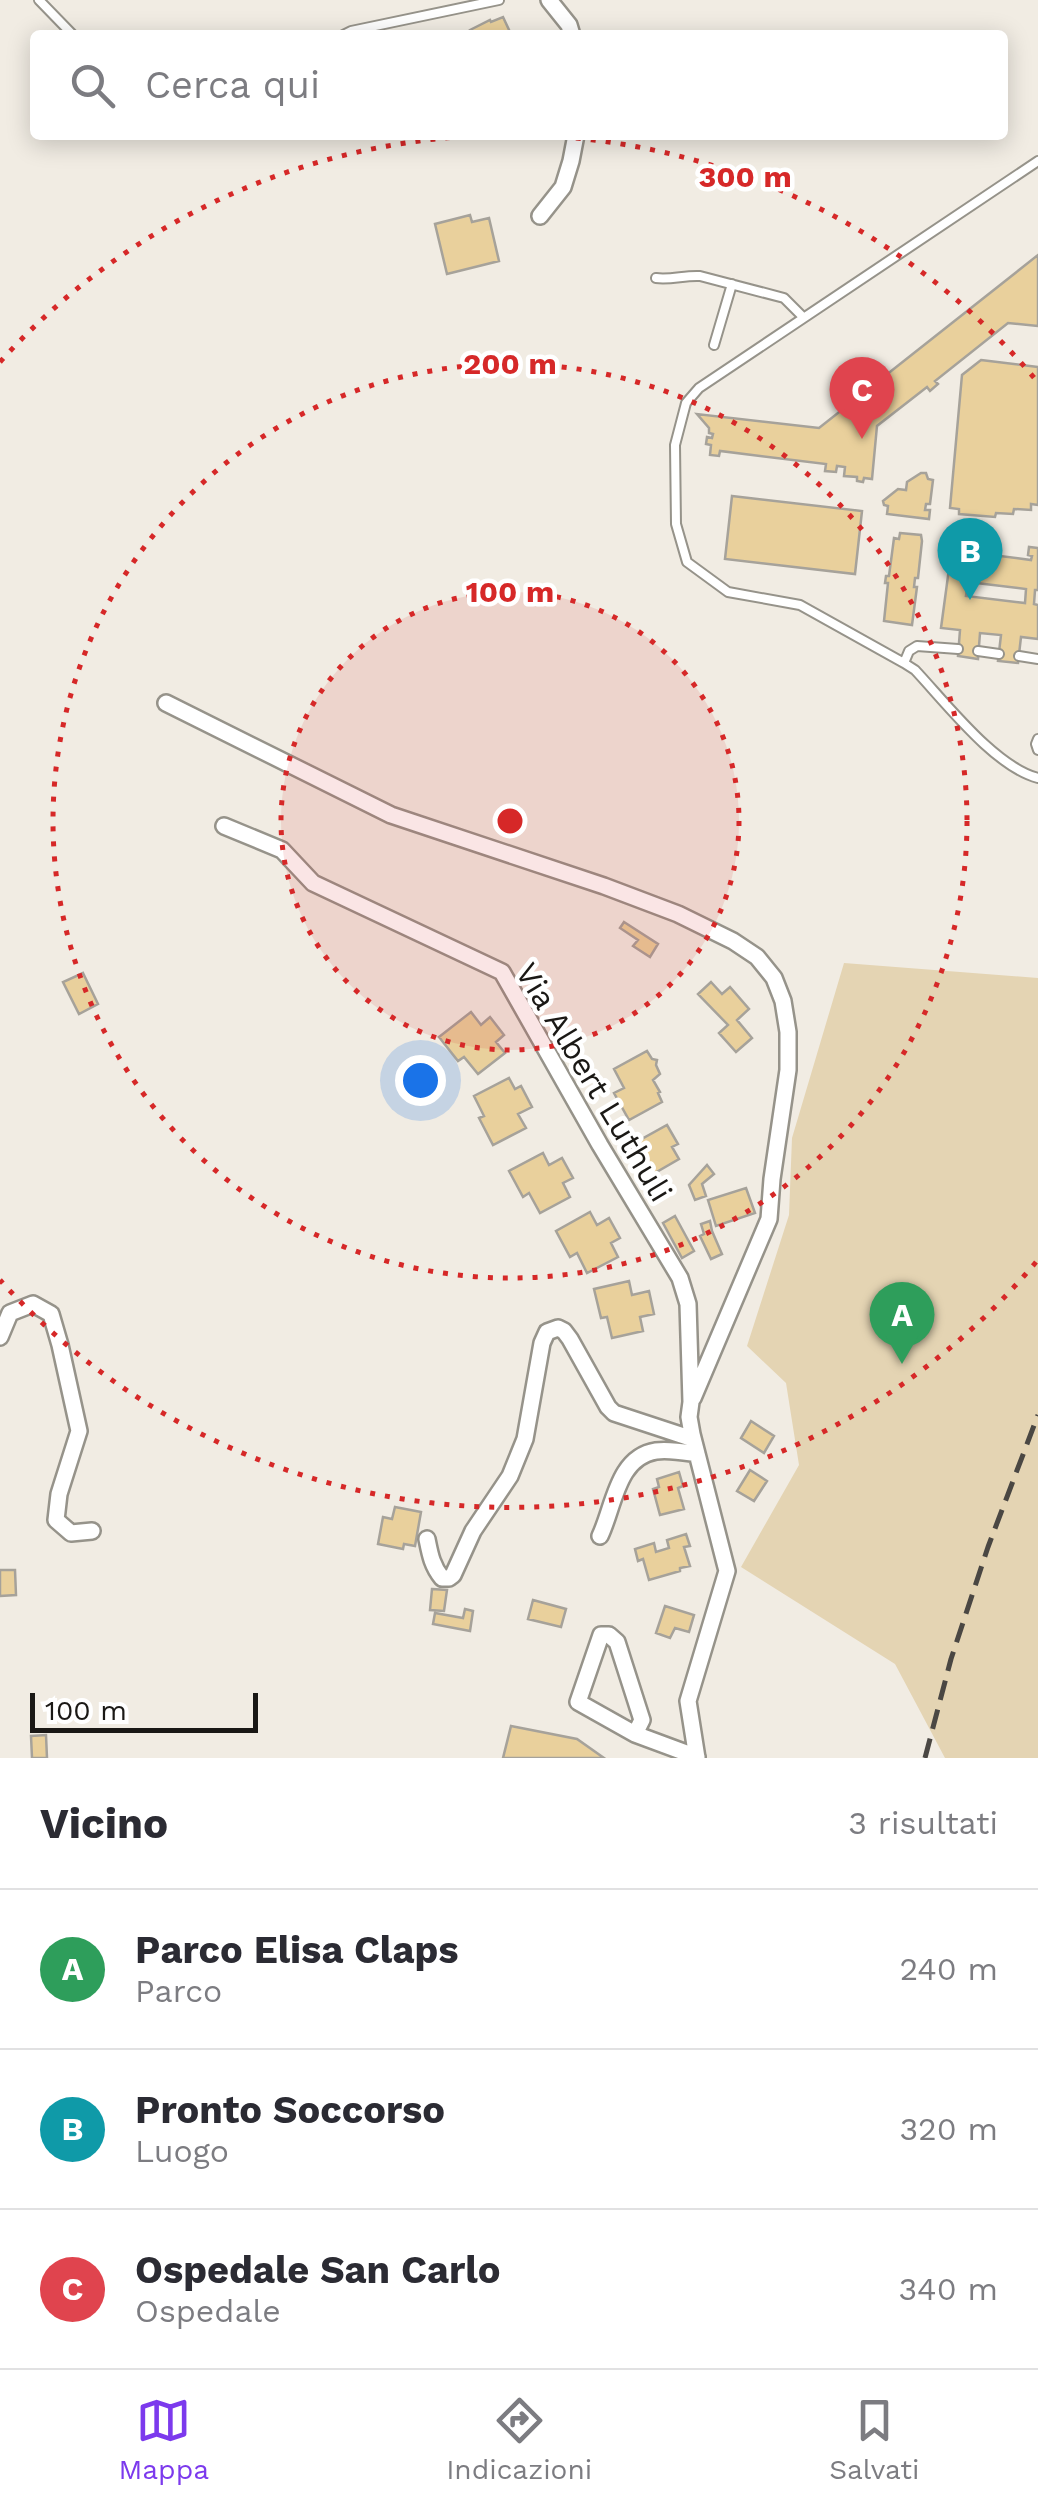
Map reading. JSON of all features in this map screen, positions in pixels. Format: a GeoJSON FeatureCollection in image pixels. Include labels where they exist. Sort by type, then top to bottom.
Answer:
{"type":"FeatureCollection","features":[{"type":"Feature","properties":{"kind":"street"},"geometry":{"type":"LineString","coordinates":[[549,0],[570,30]]}},
{"type":"Feature","properties":{"kind":"street"},"geometry":{"type":"LineString","coordinates":[[540,216],[563,187],[575,140]]}},
{"type":"Feature","properties":{"kind":"street","name":"Via Albert Luthuli"},"geometry":{"type":"LineString","coordinates":[[166,703],[391,815],[678,914],[757,957],[774,978],[788,1032],[788,1070],[770,1220],[691,1402]]}},
{"type":"Feature","properties":{"kind":"street","name":"Via Albert Luthuli"},"geometry":{"type":"LineString","coordinates":[[224,826],[282,850],[312,883],[502,972],[680,1278],[688,1304],[689,1417],[727,1571],[688,1701],[697,1758]]}},
{"type":"Feature","properties":{"kind":"street"},"geometry":{"type":"LineString","coordinates":[[0,1338],[10,1313],[33,1304],[51,1314],[79,1432],[59,1494],[56,1520],[71,1533],[92,1531]]}},
{"type":"Feature","properties":{"kind":"street"},"geometry":{"type":"LineString","coordinates":[[426,1539],[437,1572],[442,1578],[449,1578],[510,1476],[525,1440],[542,1343],[547,1332],[558,1328],[570,1339],[614,1413],[695,1446]]}},
{"type":"Feature","properties":{"kind":"street"},"geometry":{"type":"LineString","coordinates":[[600,1536],[622,1475],[631,1462],[652,1452],[695,1446]]}},
{"type":"Feature","properties":{"kind":"street"},"geometry":{"type":"LineString","coordinates":[[635,1734],[642,1720],[617,1642],[602,1634],[578,1702],[635,1734],[697,1758]]}},
{"type":"Feature","properties":{"kind":"lane"},"geometry":{"type":"LineString","coordinates":[[39,0],[67,30]]}},
{"type":"Feature","properties":{"kind":"lane"},"geometry":{"type":"LineString","coordinates":[[356,30],[499,0]]}},
{"type":"Feature","properties":{"kind":"lane"},"geometry":{"type":"LineString","coordinates":[[1038,161],[698,388],[686,404],[675,445],[676,524],[688,562],[728,592],[800,605],[904,663],[996,755],[1024,774],[1038,778]]}},
{"type":"Feature","properties":{"kind":"lane"},"geometry":{"type":"LineString","coordinates":[[656,278],[700,276],[732,284],[784,298],[802,317]]}},
{"type":"Feature","properties":{"kind":"lane"},"geometry":{"type":"LineString","coordinates":[[714,346],[732,284]]}},
{"type":"Feature","properties":{"kind":"lane"},"geometry":{"type":"LineString","coordinates":[[904,663],[908,650],[917,646],[958,649]]}},
{"type":"Feature","properties":{"kind":"lane"},"geometry":{"type":"LineString","coordinates":[[978,651],[999,654]]}},
{"type":"Feature","properties":{"kind":"lane"},"geometry":{"type":"LineString","coordinates":[[1019,656],[1038,659]]}},
{"type":"Feature","properties":{"kind":"lane"},"geometry":{"type":"LineString","coordinates":[[1038,739],[1038,750]]}},
{"type":"Feature","properties":{"kind":"shaded area"},"geometry":{"type":"Polygon","coordinates":[[[844,963],[1038,978],[1038,1758],[945,1758],[895,1664],[741,1567],[799,1465],[786,1383],[747,1346],[789,1215],[792,1138],[844,963]]]}},
{"type":"Feature","properties":{"kind":"building"},"geometry":{"type":"Polygon","coordinates":[[[503,17],[509,30],[470,30],[490,20],[503,17]]]}},
{"type":"Feature","properties":{"kind":"building"},"geometry":{"type":"Polygon","coordinates":[[[470,215],[472,222],[489,218],[499,261],[447,274],[435,224],[470,215]]]}},
{"type":"Feature","properties":{"kind":"building"},"geometry":{"type":"Polygon","coordinates":[[[1038,255],[1038,326],[1008,323],[935,381],[938,384],[930,391],[927,387],[877,426],[872,479],[864,478],[863,482],[844,476],[845,467],[837,466],[836,472],[825,471],[826,464],[720,451],[719,456],[710,455],[707,437],[712,438],[713,434],[697,414],[819,428],[1038,255]]]}},
{"type":"Feature","properties":{"kind":"building"},"geometry":{"type":"Polygon","coordinates":[[[981,360],[1038,367],[1038,505],[1031,504],[1031,510],[1014,509],[1013,514],[996,513],[995,517],[959,514],[959,509],[950,508],[962,375],[981,360]]]}},
{"type":"Feature","properties":{"kind":"building"},"geometry":{"type":"Polygon","coordinates":[[[921,473],[933,480],[930,504],[926,504],[925,510],[930,510],[929,519],[887,514],[888,506],[883,501],[898,489],[906,490],[907,482],[921,473]]]}},
{"type":"Feature","properties":{"kind":"building"},"geometry":{"type":"Polygon","coordinates":[[[732,496],[862,511],[855,574],[725,559],[732,496]]]}},
{"type":"Feature","properties":{"kind":"building"},"geometry":{"type":"Polygon","coordinates":[[[900,533],[921,535],[922,541],[912,625],[884,621],[886,576],[894,538],[899,539],[900,533]]]}},
{"type":"Feature","properties":{"kind":"building"},"geometry":{"type":"Polygon","coordinates":[[[953,539],[974,541],[968,552],[1031,560],[1029,547],[1038,548],[1034,604],[1038,605],[1038,639],[1021,637],[1018,663],[998,661],[1001,635],[980,633],[978,659],[958,656],[960,630],[941,628],[953,539]],[[968,582],[966,596],[1025,603],[1026,589],[968,582]]]}},
{"type":"Feature","properties":{"kind":"building"},"geometry":{"type":"Polygon","coordinates":[[[624,922],[658,944],[650,957],[633,946],[638,940],[620,928],[624,922]]]}},
{"type":"Feature","properties":{"kind":"building"},"geometry":{"type":"Polygon","coordinates":[[[83,973],[98,1004],[79,1014],[63,982],[83,973]]]}},
{"type":"Feature","properties":{"kind":"building"},"geometry":{"type":"Polygon","coordinates":[[[711,982],[722,994],[730,987],[749,1009],[737,1020],[752,1038],[736,1052],[719,1033],[728,1025],[698,994],[711,982]]]}},
{"type":"Feature","properties":{"kind":"building"},"geometry":{"type":"Polygon","coordinates":[[[471,1012],[481,1025],[490,1017],[504,1035],[496,1042],[505,1053],[478,1074],[464,1057],[458,1061],[439,1037],[471,1012]]]}},
{"type":"Feature","properties":{"kind":"building"},"geometry":{"type":"Polygon","coordinates":[[[647,1051],[657,1060],[660,1074],[653,1080],[662,1102],[629,1120],[614,1093],[624,1088],[614,1069],[647,1051]]]}},
{"type":"Feature","properties":{"kind":"building"},"geometry":{"type":"Polygon","coordinates":[[[509,1078],[515,1089],[521,1086],[532,1107],[518,1114],[526,1128],[493,1145],[479,1118],[484,1116],[474,1096],[509,1078]]]}},
{"type":"Feature","properties":{"kind":"building"},"geometry":{"type":"Polygon","coordinates":[[[667,1125],[678,1144],[672,1147],[679,1159],[641,1181],[628,1158],[633,1155],[631,1145],[667,1125]]]}},
{"type":"Feature","properties":{"kind":"building"},"geometry":{"type":"Polygon","coordinates":[[[543,1153],[549,1165],[562,1158],[573,1178],[563,1183],[570,1197],[540,1213],[529,1193],[523,1197],[509,1171],[543,1153]]]}},
{"type":"Feature","properties":{"kind":"building"},"geometry":{"type":"Polygon","coordinates":[[[707,1165],[714,1174],[702,1184],[706,1196],[695,1200],[689,1185],[707,1165]]]}},
{"type":"Feature","properties":{"kind":"building"},"geometry":{"type":"Polygon","coordinates":[[[746,1188],[755,1213],[716,1226],[708,1200],[746,1188]]]}},
{"type":"Feature","properties":{"kind":"building"},"geometry":{"type":"Polygon","coordinates":[[[590,1212],[597,1225],[609,1218],[620,1238],[611,1243],[618,1257],[587,1273],[577,1253],[570,1257],[556,1231],[590,1212]]]}},
{"type":"Feature","properties":{"kind":"building"},"geometry":{"type":"Polygon","coordinates":[[[675,1216],[694,1251],[682,1258],[663,1223],[675,1216]]]}},
{"type":"Feature","properties":{"kind":"building"},"geometry":{"type":"Polygon","coordinates":[[[710,1221],[722,1254],[711,1259],[700,1236],[704,1234],[701,1224],[710,1221]]]}},
{"type":"Feature","properties":{"kind":"building"},"geometry":{"type":"Polygon","coordinates":[[[629,1281],[632,1295],[649,1291],[654,1314],[640,1317],[643,1331],[612,1338],[607,1317],[601,1318],[594,1289],[629,1281]]]}},
{"type":"Feature","properties":{"kind":"building"},"geometry":{"type":"Polygon","coordinates":[[[751,1421],[774,1436],[764,1453],[741,1438],[751,1421]]]}},
{"type":"Feature","properties":{"kind":"building"},"geometry":{"type":"Polygon","coordinates":[[[750,1470],[767,1481],[754,1501],[737,1491],[750,1470]]]}},
{"type":"Feature","properties":{"kind":"building"},"geometry":{"type":"Polygon","coordinates":[[[679,1472],[683,1486],[678,1488],[684,1509],[660,1515],[653,1489],[659,1487],[657,1479],[679,1472]]]}},
{"type":"Feature","properties":{"kind":"building"},"geometry":{"type":"Polygon","coordinates":[[[395,1507],[421,1512],[415,1546],[404,1544],[403,1549],[378,1544],[383,1517],[392,1519],[395,1507]]]}},
{"type":"Feature","properties":{"kind":"building"},"geometry":{"type":"Polygon","coordinates":[[[686,1534],[690,1546],[684,1547],[690,1566],[649,1580],[643,1559],[638,1561],[635,1549],[654,1543],[656,1552],[669,1548],[667,1540],[686,1534]]]}},
{"type":"Feature","properties":{"kind":"building"},"geometry":{"type":"Polygon","coordinates":[[[0,1570],[15,1570],[16,1595],[0,1596],[0,1570]]]}},
{"type":"Feature","properties":{"kind":"building"},"geometry":{"type":"Polygon","coordinates":[[[432,1589],[447,1590],[444,1611],[430,1610],[432,1589]]]}},
{"type":"Feature","properties":{"kind":"building"},"geometry":{"type":"Polygon","coordinates":[[[533,1600],[566,1609],[561,1627],[528,1619],[533,1600]]]}},
{"type":"Feature","properties":{"kind":"building"},"geometry":{"type":"Polygon","coordinates":[[[665,1606],[694,1615],[689,1632],[675,1628],[670,1638],[656,1633],[665,1606]]]}},
{"type":"Feature","properties":{"kind":"building"},"geometry":{"type":"Polygon","coordinates":[[[465,1609],[473,1611],[470,1631],[433,1624],[435,1613],[463,1618],[465,1609]]]}},
{"type":"Feature","properties":{"kind":"building"},"geometry":{"type":"Polygon","coordinates":[[[511,1726],[577,1739],[604,1758],[503,1758],[511,1726]]]}},
{"type":"Feature","properties":{"kind":"building"},"geometry":{"type":"Polygon","coordinates":[[[46,1735],[47,1758],[32,1758],[31,1736],[46,1735]]]}},
{"type":"Feature","properties":{"kind":"railway"},"geometry":{"type":"LineString","coordinates":[[925,1758],[951,1659],[1038,1415]]}},
{"type":"Feature","properties":{"kind":"place","name":"Ospedale San Carlo"},"geometry":{"type":"Point","coordinates":[862,439]}},
{"type":"Feature","properties":{"kind":"place","name":"Pronto Soccorso"},"geometry":{"type":"Point","coordinates":[970,600]}},
{"type":"Feature","properties":{"kind":"place","name":"Parco Elisa Claps"},"geometry":{"type":"Point","coordinates":[902,1364]}}]}
